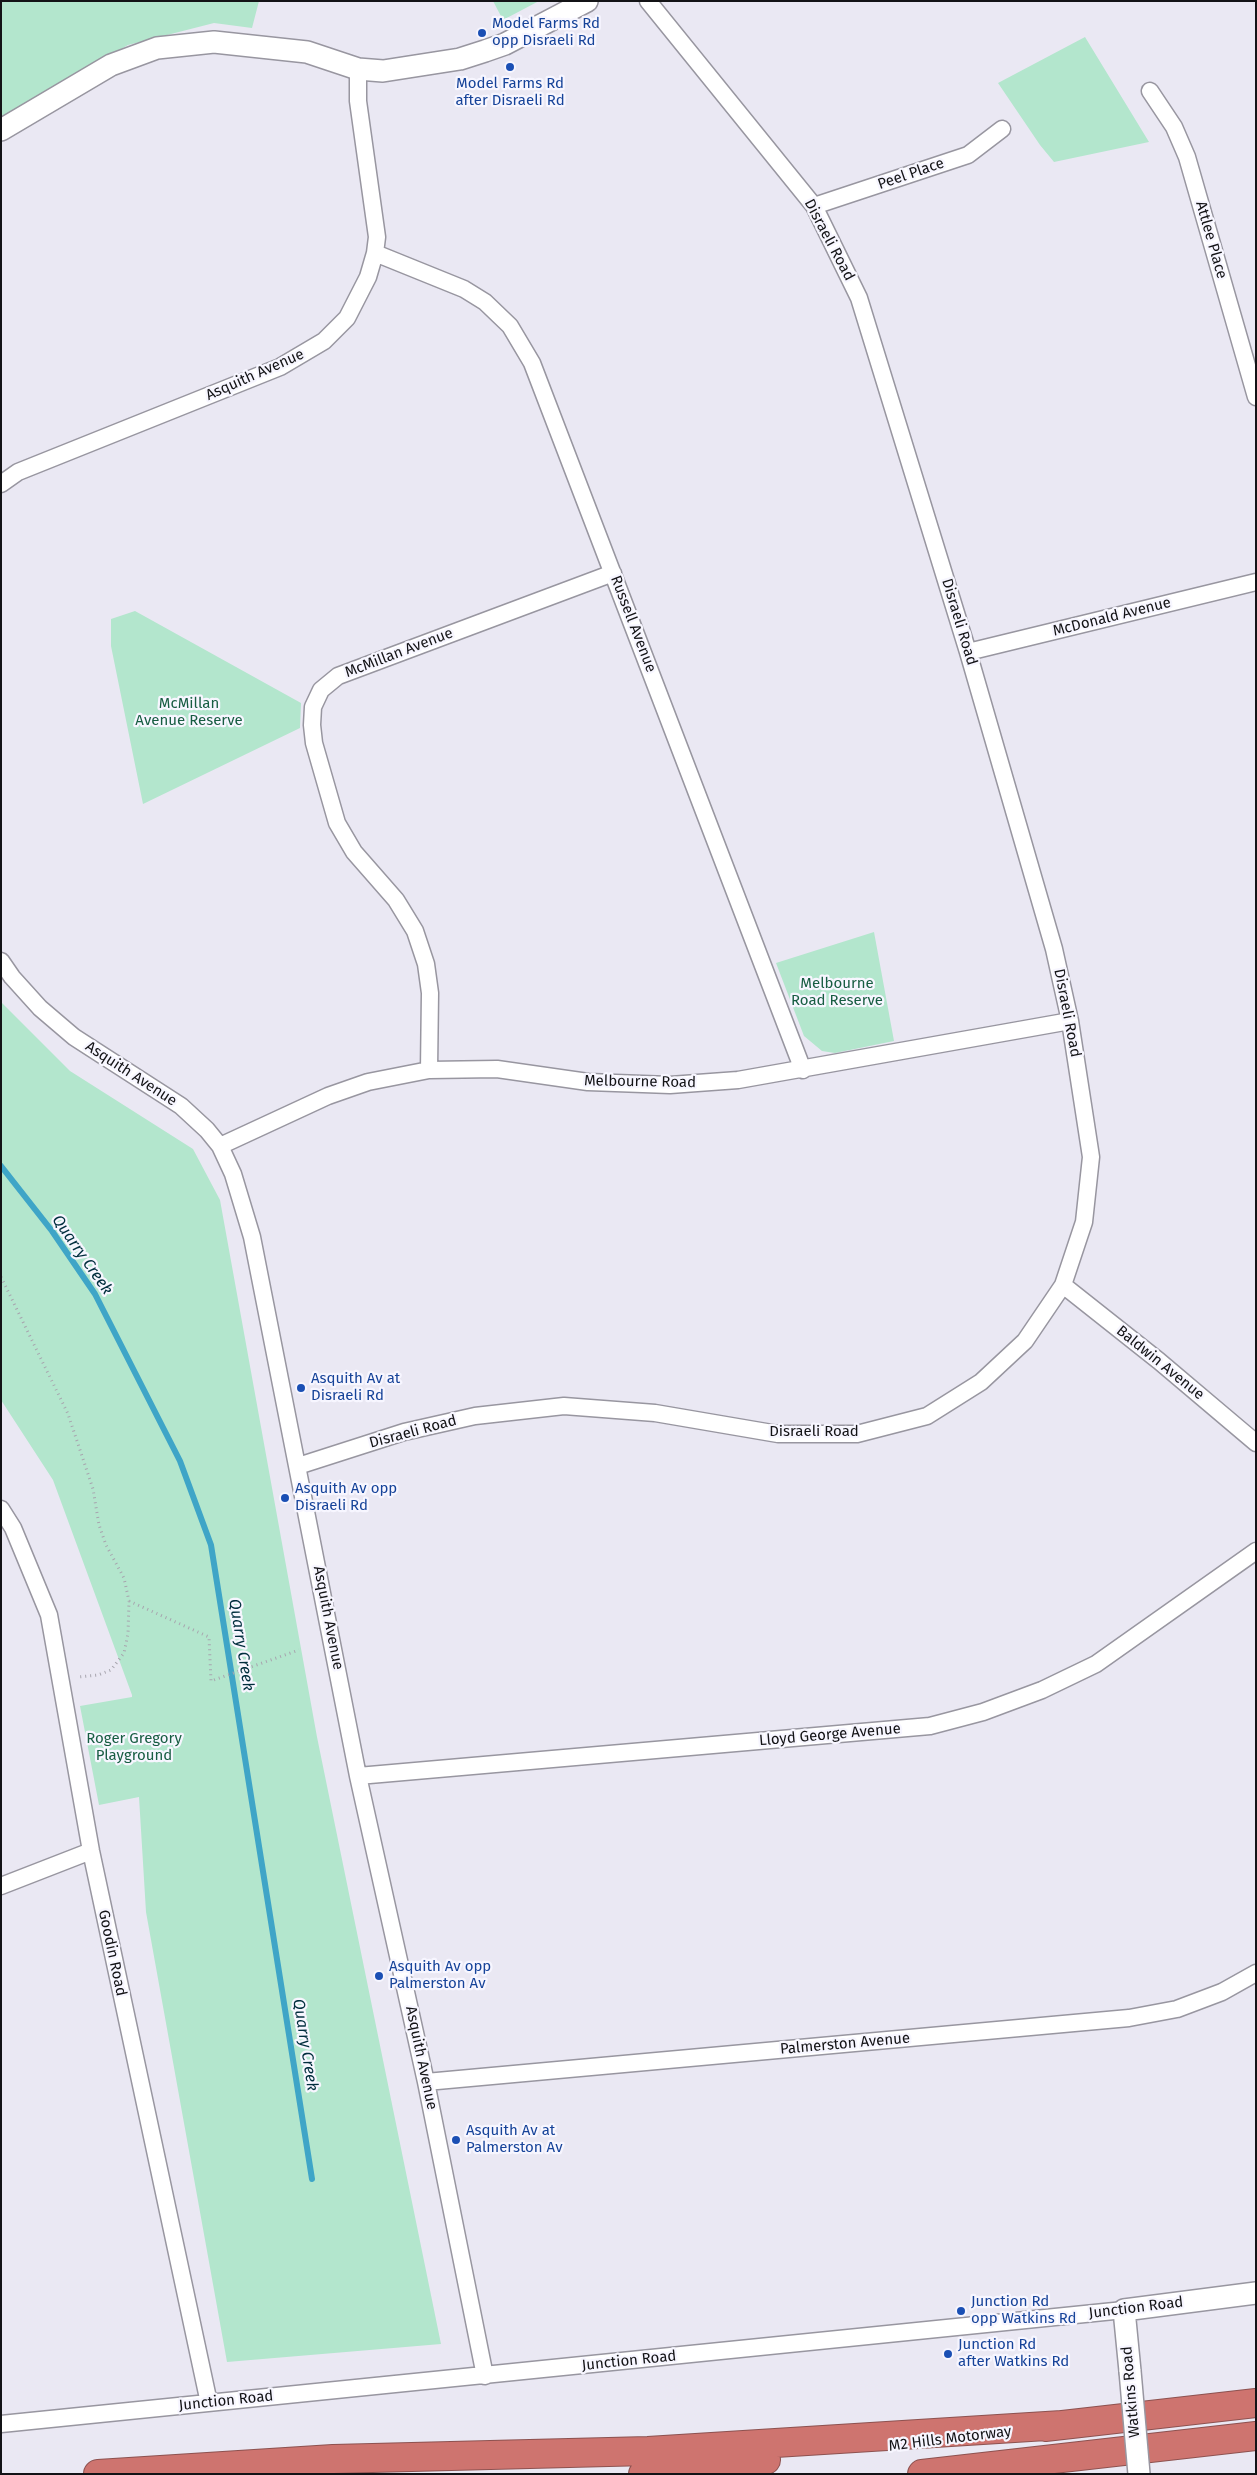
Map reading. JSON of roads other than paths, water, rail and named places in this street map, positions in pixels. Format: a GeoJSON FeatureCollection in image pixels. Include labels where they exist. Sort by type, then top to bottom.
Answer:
{"type":"FeatureCollection","features":[{"type":"Feature","properties":{"kind":"highway","name":"M2 Hills Motorway"},"geometry":{"type":"LineString","coordinates":[[643,2474],[1256,2403]]}},
{"type":"Feature","properties":{"kind":"highway"},"geometry":{"type":"LineString","coordinates":[[98,2474],[333,2459],[648,2450],[1062,2425]]}},
{"type":"Feature","properties":{"kind":"highway","name":"M2 Hills Motorway"},"geometry":{"type":"LineString","coordinates":[[922,2474],[1256,2436]]}},
{"type":"Feature","properties":{"kind":"highway"},"geometry":{"type":"LineString","coordinates":[[954,2474],[990,2466]]}},
{"type":"Feature","properties":{"kind":"street"},"geometry":{"type":"LineString","coordinates":[[1,130],[111,66],[157,48],[214,42],[298,51],[358,69],[383,71],[460,59],[505,44],[587,1]]}},
{"type":"Feature","properties":{"kind":"street","name":"Disraeli Road"},"geometry":{"type":"LineString","coordinates":[[298,1466],[404,1432],[475,1416],[564,1406],[654,1413],[778,1434],[857,1434],[926,1416],[980,1382],[1025,1341],[1063,1285],[1084,1222],[1091,1157],[1070,1021],[1054,949],[968,652],[859,298],[814,206],[648,1]]}},
{"type":"Feature","properties":{"kind":"street","name":"Asquith Avenue"},"geometry":{"type":"LineString","coordinates":[[1,484],[18,472],[280,367],[311,350],[336,330],[355,306],[375,253],[376,223],[358,101],[358,69]]}},
{"type":"Feature","properties":{"kind":"street","name":"Attlee Place"},"geometry":{"type":"LineString","coordinates":[[1150,91],[1174,126],[1187,157],[1256,397]]}},
{"type":"Feature","properties":{"kind":"street","name":"Peel Place"},"geometry":{"type":"LineString","coordinates":[[814,206],[968,155],[1002,129]]}},
{"type":"Feature","properties":{"kind":"street","name":"Russell Avenue"},"geometry":{"type":"LineString","coordinates":[[375,253],[464,289],[485,302],[510,326],[532,363],[803,1070]]}},
{"type":"Feature","properties":{"kind":"street","name":"McMillan Avenue"},"geometry":{"type":"LineString","coordinates":[[429,1070],[430,992],[426,964],[415,931],[396,900],[354,852],[337,824],[314,743],[313,707],[321,690],[338,676],[613,573]]}},
{"type":"Feature","properties":{"kind":"street","name":"McDonald Avenue"},"geometry":{"type":"LineString","coordinates":[[968,652],[1256,582]]}},
{"type":"Feature","properties":{"kind":"street","name":"Asquith Avenue"},"geometry":{"type":"LineString","coordinates":[[1,961],[12,977],[40,1008],[74,1037],[181,1106],[207,1130],[220,1146],[233,1174],[252,1237],[358,1776],[426,2082],[485,2376]]}},
{"type":"Feature","properties":{"kind":"street","name":"Melbourne Road"},"geometry":{"type":"LineString","coordinates":[[220,1146],[328,1096],[368,1082],[429,1070],[497,1070],[588,1082],[670,1085],[738,1080],[803,1070],[1070,1021]]}},
{"type":"Feature","properties":{"kind":"street","name":"Baldwin Avenue"},"geometry":{"type":"LineString","coordinates":[[1063,1285],[1159,1361],[1256,1443]]}},
{"type":"Feature","properties":{"kind":"street","name":"Goodin Road"},"geometry":{"type":"LineString","coordinates":[[1,1509],[13,1528],[48,1615],[91,1851],[209,2403]]}},
{"type":"Feature","properties":{"kind":"street","name":"Lloyd George Avenue"},"geometry":{"type":"LineString","coordinates":[[358,1776],[930,1726],[983,1712],[1042,1690],[1096,1664],[1256,1551]]}},
{"type":"Feature","properties":{"kind":"street"},"geometry":{"type":"LineString","coordinates":[[1,1886],[91,1851]]}},
{"type":"Feature","properties":{"kind":"street","name":"Palmerston Avenue"},"geometry":{"type":"LineString","coordinates":[[426,2082],[1129,2018],[1176,2009],[1222,1992],[1256,1973]]}},
{"type":"Feature","properties":{"kind":"street","name":"Junction Road"},"geometry":{"type":"LineString","coordinates":[[1,2424],[1124,2310],[1256,2293]]}},
{"type":"Feature","properties":{"kind":"street","name":"Watkins Road"},"geometry":{"type":"LineString","coordinates":[[1124,2310],[1139,2474]]}},
{"type":"Feature","properties":{"kind":"waterway","name":"Quarry Creek"},"geometry":{"type":"LineString","coordinates":[[1,1166],[52,1231],[95,1294],[180,1461],[211,1545],[312,2179]]}},
{"type":"Feature","properties":{"kind":"place","name":"Model Farms Rd opp Disraeli Rd"},"geometry":{"type":"Point","coordinates":[482,33]}},
{"type":"Feature","properties":{"kind":"place","name":"Model Farms Rd after Disraeli Rd"},"geometry":{"type":"Point","coordinates":[510,67]}},
{"type":"Feature","properties":{"kind":"place","name":"Asquith Av at Disraeli Rd"},"geometry":{"type":"Point","coordinates":[301,1388]}},
{"type":"Feature","properties":{"kind":"place","name":"Asquith Av opp Disraeli Rd"},"geometry":{"type":"Point","coordinates":[285,1498]}},
{"type":"Feature","properties":{"kind":"place","name":"Asquith Av opp Palmerston Av"},"geometry":{"type":"Point","coordinates":[379,1976]}},
{"type":"Feature","properties":{"kind":"place","name":"Asquith Av at Palmerston Av"},"geometry":{"type":"Point","coordinates":[456,2140]}},
{"type":"Feature","properties":{"kind":"place","name":"Junction Rd opp Watkins Rd"},"geometry":{"type":"Point","coordinates":[961,2311]}},
{"type":"Feature","properties":{"kind":"place","name":"Junction Rd after Watkins Rd"},"geometry":{"type":"Point","coordinates":[948,2354]}},
{"type":"Feature","properties":{"kind":"park label","name":"McMillan Avenue Reserve"},"geometry":{"type":"Point","coordinates":[189,712]}},
{"type":"Feature","properties":{"kind":"park label","name":"Melbourne Road Reserve"},"geometry":{"type":"Point","coordinates":[837,992]}},
{"type":"Feature","properties":{"kind":"park label","name":"Roger Gregory Playground"},"geometry":{"type":"Point","coordinates":[134,1748]}}]}
